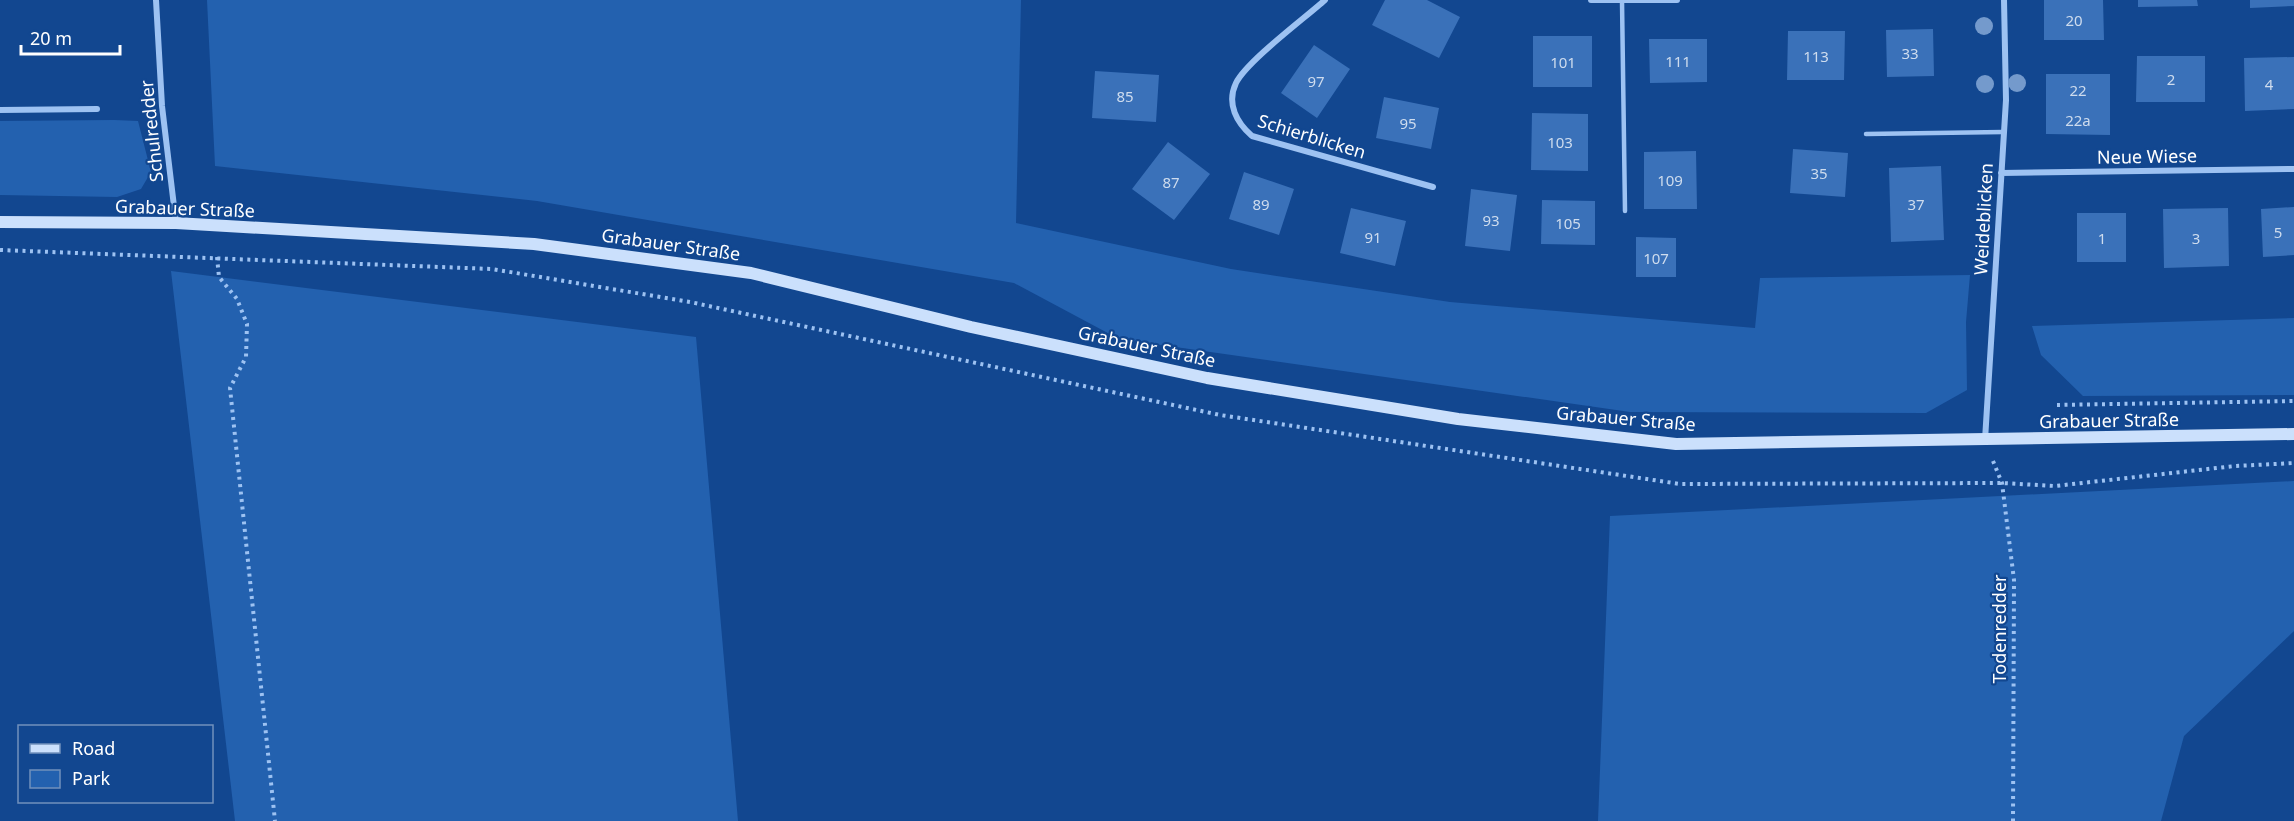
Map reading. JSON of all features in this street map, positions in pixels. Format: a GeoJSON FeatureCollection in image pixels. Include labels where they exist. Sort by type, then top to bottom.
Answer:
{"type":"FeatureCollection","features":[{"type":"Feature","properties":{"kind":"main road","name":"Grabauer Straße"},"geometry":{"type":"LineString","coordinates":[[0,222],[176,223],[534,244],[752,273],[971,327],[1207,378],[1458,419],[1676,444],[2294,434]]}},
{"type":"Feature","properties":{"kind":"street","name":"Schulredder"},"geometry":{"type":"LineString","coordinates":[[156,0],[162,106],[176,223]]}},
{"type":"Feature","properties":{"kind":"street","name":"Schierblicken"},"geometry":{"type":"LineString","coordinates":[[1325,0],[1256,61],[1236,82],[1233,97],[1234,115],[1240,126],[1252,136],[1433,187]]}},
{"type":"Feature","properties":{"kind":"street"},"geometry":{"type":"LineString","coordinates":[[1591,0],[1677,0]]}},
{"type":"Feature","properties":{"kind":"street","name":"Weideblicken"},"geometry":{"type":"LineString","coordinates":[[1985,440],[2006,100],[2004,0]]}},
{"type":"Feature","properties":{"kind":"street"},"geometry":{"type":"LineString","coordinates":[[0,110],[97,109]]}},
{"type":"Feature","properties":{"kind":"street","name":"Neue Wiese"},"geometry":{"type":"LineString","coordinates":[[2001,173],[2294,169]]}},
{"type":"Feature","properties":{"kind":"lane"},"geometry":{"type":"LineString","coordinates":[[1622,1],[1625,211]]}},
{"type":"Feature","properties":{"kind":"lane"},"geometry":{"type":"LineString","coordinates":[[1866,134],[2003,132]]}},
{"type":"Feature","properties":{"kind":"path"},"geometry":{"type":"LineString","coordinates":[[0,250],[182,256]]}},
{"type":"Feature","properties":{"kind":"path"},"geometry":{"type":"LineString","coordinates":[[217,257],[219,277],[237,299],[247,324],[246,357],[230,388],[275,821]]}},
{"type":"Feature","properties":{"kind":"path"},"geometry":{"type":"LineString","coordinates":[[2057,405],[2294,401]]}},
{"type":"Feature","properties":{"kind":"path","name":"Todenredder"},"geometry":{"type":"LineString","coordinates":[[1985,440],[2002,483],[2014,580],[2013,821]]}},
{"type":"Feature","properties":{"kind":"green space"},"geometry":{"type":"Polygon","coordinates":[[[207,0],[1021,0],[1016,223],[1231,269],[1450,302],[1755,328],[1760,278],[1970,275],[1966,322],[1967,390],[1926,413],[1630,412],[1119,339],[1014,283],[537,201],[215,166],[207,0]]]}},
{"type":"Feature","properties":{"kind":"green space"},"geometry":{"type":"Polygon","coordinates":[[[0,121],[138,121],[151,172],[141,189],[117,197],[0,195],[0,121]]]}},
{"type":"Feature","properties":{"kind":"green space"},"geometry":{"type":"Polygon","coordinates":[[[171,271],[696,337],[738,821],[235,821],[171,271]]]}},
{"type":"Feature","properties":{"kind":"green space"},"geometry":{"type":"Polygon","coordinates":[[[2294,318],[2294,395],[2083,396],[2041,355],[2032,326],[2294,318]]]}},
{"type":"Feature","properties":{"kind":"green space"},"geometry":{"type":"Polygon","coordinates":[[[2294,481],[2294,631],[2184,736],[2161,821],[1598,821],[1610,516],[2294,481]]]}},
{"type":"Feature","properties":{"kind":"building"},"geometry":{"type":"Polygon","coordinates":[[[1385,0],[1427,0],[1460,17],[1439,58],[1372,25],[1385,0]]]}},
{"type":"Feature","properties":{"kind":"building"},"geometry":{"type":"Polygon","coordinates":[[[2044,0],[2103,0],[2104,40],[2044,40],[2044,0]]]}},
{"type":"Feature","properties":{"kind":"building"},"geometry":{"type":"Polygon","coordinates":[[[2138,0],[2197,0],[2198,6],[2138,7],[2138,0]]]}},
{"type":"Feature","properties":{"kind":"building"},"geometry":{"type":"Polygon","coordinates":[[[2250,0],[2294,0],[2294,6],[2250,8],[2250,0]]]}},
{"type":"Feature","properties":{"kind":"building"},"geometry":{"type":"Polygon","coordinates":[[[1933,29],[1934,76],[1887,77],[1886,30],[1933,29]]]}},
{"type":"Feature","properties":{"kind":"building"},"geometry":{"type":"Polygon","coordinates":[[[1788,31],[1845,31],[1844,80],[1787,80],[1788,31]]]}},
{"type":"Feature","properties":{"kind":"building"},"geometry":{"type":"Polygon","coordinates":[[[1533,36],[1592,36],[1592,87],[1533,87],[1533,36]]]}},
{"type":"Feature","properties":{"kind":"building"},"geometry":{"type":"Polygon","coordinates":[[[1649,39],[1707,39],[1707,82],[1650,83],[1649,39]]]}},
{"type":"Feature","properties":{"kind":"building"},"geometry":{"type":"Polygon","coordinates":[[[1314,45],[1350,69],[1317,118],[1281,93],[1314,45]]]}},
{"type":"Feature","properties":{"kind":"building"},"geometry":{"type":"Polygon","coordinates":[[[2137,56],[2205,56],[2205,102],[2136,102],[2137,56]]]}},
{"type":"Feature","properties":{"kind":"building"},"geometry":{"type":"Polygon","coordinates":[[[2294,57],[2294,109],[2245,111],[2244,58],[2294,57]]]}},
{"type":"Feature","properties":{"kind":"building"},"geometry":{"type":"Polygon","coordinates":[[[1095,71],[1159,75],[1156,122],[1092,118],[1095,71]]]}},
{"type":"Feature","properties":{"kind":"building"},"geometry":{"type":"Polygon","coordinates":[[[2046,74],[2110,74],[2110,135],[2046,134],[2046,74]]]}},
{"type":"Feature","properties":{"kind":"building"},"geometry":{"type":"Polygon","coordinates":[[[1384,97],[1439,108],[1431,149],[1376,138],[1384,97]]]}},
{"type":"Feature","properties":{"kind":"building"},"geometry":{"type":"Polygon","coordinates":[[[1532,113],[1588,114],[1588,171],[1531,170],[1532,113]]]}},
{"type":"Feature","properties":{"kind":"building"},"geometry":{"type":"Polygon","coordinates":[[[1168,142],[1210,174],[1174,220],[1132,189],[1168,142]]]}},
{"type":"Feature","properties":{"kind":"building"},"geometry":{"type":"Polygon","coordinates":[[[1793,149],[1848,153],[1845,197],[1790,193],[1793,149]]]}},
{"type":"Feature","properties":{"kind":"building"},"geometry":{"type":"Polygon","coordinates":[[[1696,151],[1697,209],[1644,209],[1644,152],[1696,151]]]}},
{"type":"Feature","properties":{"kind":"building"},"geometry":{"type":"Polygon","coordinates":[[[1941,166],[1944,240],[1891,242],[1889,168],[1941,166]]]}},
{"type":"Feature","properties":{"kind":"building"},"geometry":{"type":"Polygon","coordinates":[[[1244,172],[1294,189],[1279,235],[1229,219],[1244,172]]]}},
{"type":"Feature","properties":{"kind":"building"},"geometry":{"type":"Polygon","coordinates":[[[1471,189],[1517,195],[1510,251],[1465,246],[1471,189]]]}},
{"type":"Feature","properties":{"kind":"building"},"geometry":{"type":"Polygon","coordinates":[[[1542,200],[1595,201],[1595,245],[1541,244],[1542,200]]]}},
{"type":"Feature","properties":{"kind":"building"},"geometry":{"type":"Polygon","coordinates":[[[2294,207],[2294,255],[2263,257],[2261,209],[2294,207]]]}},
{"type":"Feature","properties":{"kind":"building"},"geometry":{"type":"Polygon","coordinates":[[[1351,208],[1406,221],[1395,266],[1340,253],[1351,208]]]}},
{"type":"Feature","properties":{"kind":"building"},"geometry":{"type":"Polygon","coordinates":[[[2228,208],[2229,266],[2164,268],[2163,209],[2228,208]]]}},
{"type":"Feature","properties":{"kind":"building"},"geometry":{"type":"Polygon","coordinates":[[[2077,213],[2126,213],[2126,262],[2077,262],[2077,213]]]}},
{"type":"Feature","properties":{"kind":"building"},"geometry":{"type":"Polygon","coordinates":[[[1636,237],[1676,238],[1676,277],[1636,277],[1636,237]]]}}]}
